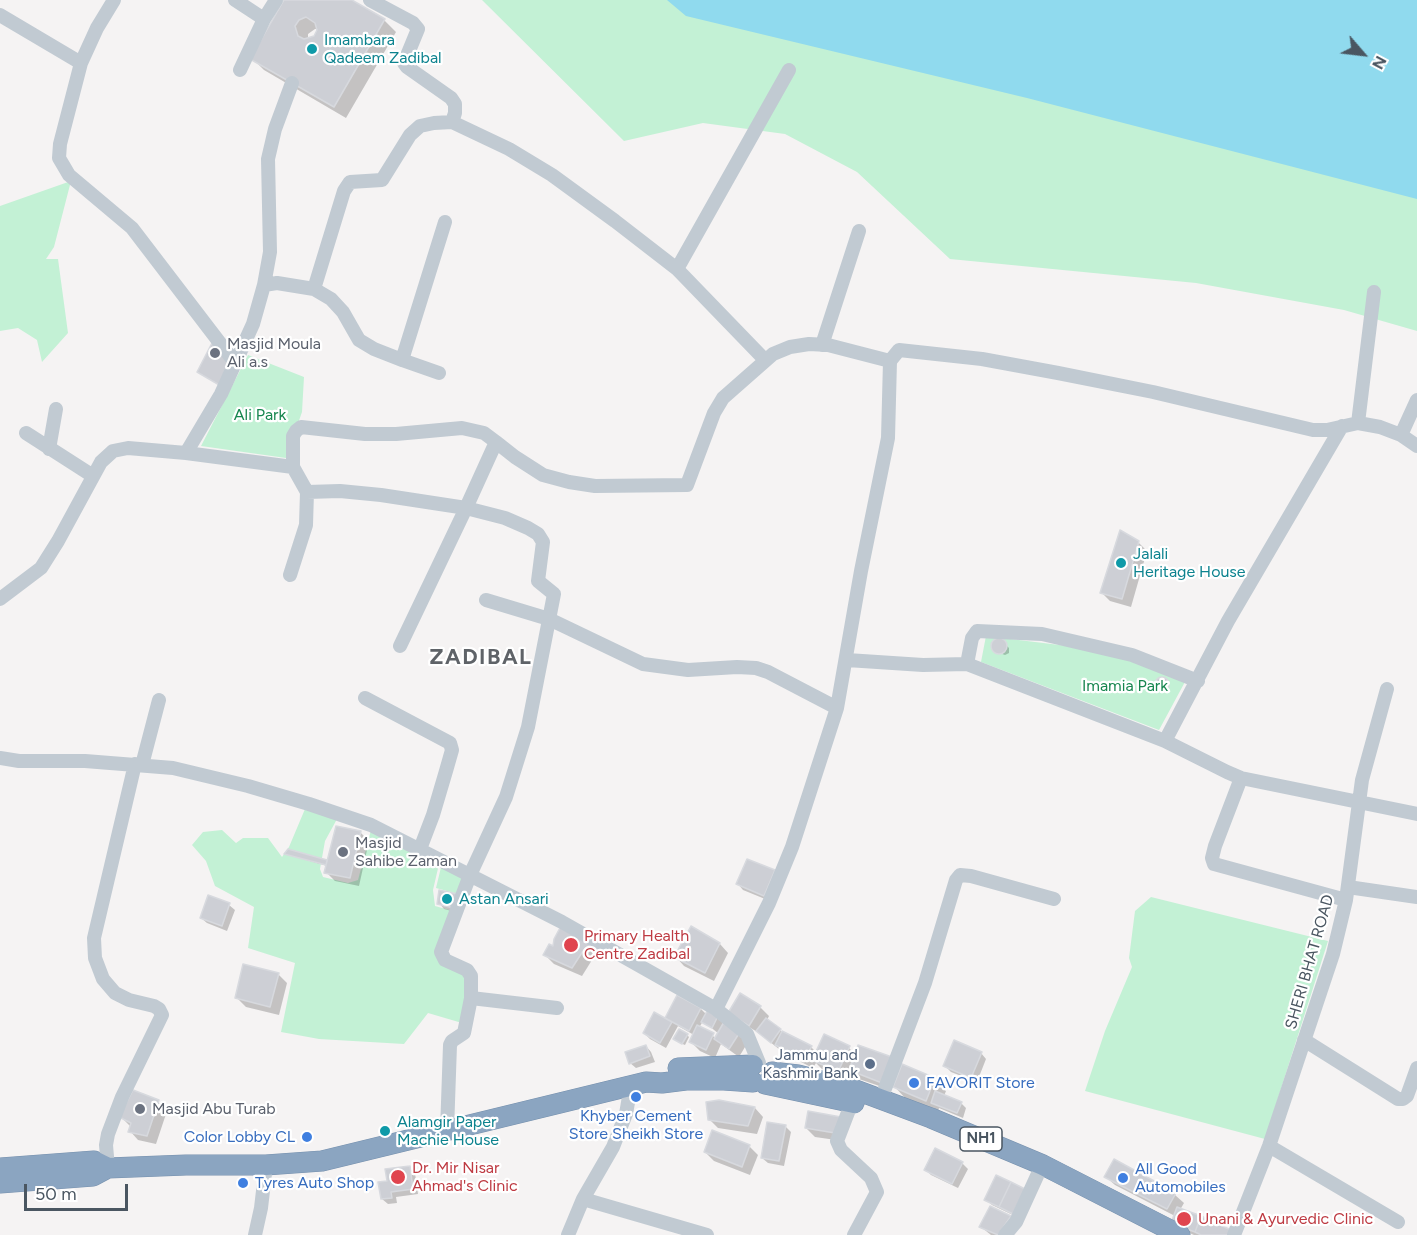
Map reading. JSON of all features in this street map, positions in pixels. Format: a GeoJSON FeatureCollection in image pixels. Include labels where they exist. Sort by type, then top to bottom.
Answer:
{"type":"FeatureCollection","features":[{"type":"Feature","properties":{"kind":"highway","name":"NH1"},"geometry":{"type":"LineString","coordinates":[[0,1183],[93,1176],[108,1168],[266,1165],[322,1161],[639,1083],[723,1080],[760,1073],[819,1080],[881,1099],[970,1133],[1043,1165],[1180,1235]]}},
{"type":"Feature","properties":{"kind":"highway","name":"NH1"},"geometry":{"type":"LineString","coordinates":[[760,1073],[881,1111],[944,1136],[1037,1176],[1159,1235]]}},
{"type":"Feature","properties":{"kind":"highway","name":"NH1"},"geometry":{"type":"LineString","coordinates":[[0,1168],[94,1161],[108,1168]]}},
{"type":"Feature","properties":{"kind":"street"},"geometry":{"type":"LineString","coordinates":[[114,0],[97,28],[81,63],[60,144],[59,158],[69,175],[132,228],[236,364]]}},
{"type":"Feature","properties":{"kind":"street"},"geometry":{"type":"LineString","coordinates":[[235,0],[264,19]]}},
{"type":"Feature","properties":{"kind":"street"},"geometry":{"type":"LineString","coordinates":[[240,70],[264,19],[276,0]]}},
{"type":"Feature","properties":{"kind":"street"},"geometry":{"type":"LineString","coordinates":[[370,0],[418,28],[404,63],[407,68],[451,98],[455,104],[452,122]]}},
{"type":"Feature","properties":{"kind":"street"},"geometry":{"type":"LineString","coordinates":[[0,15],[81,63]]}},
{"type":"Feature","properties":{"kind":"street"},"geometry":{"type":"LineString","coordinates":[[677,269],[789,70]]}},
{"type":"Feature","properties":{"kind":"street"},"geometry":{"type":"LineString","coordinates":[[186,453],[221,394],[254,324],[270,252],[267,159],[292,83]]}},
{"type":"Feature","properties":{"kind":"street"},"geometry":{"type":"LineString","coordinates":[[314,289],[344,191],[350,182],[382,180],[410,135],[420,126],[452,122],[509,149],[552,175],[677,269],[765,360]]}},
{"type":"Feature","properties":{"kind":"street"},"geometry":{"type":"LineString","coordinates":[[402,360],[445,222]]}},
{"type":"Feature","properties":{"kind":"street"},"geometry":{"type":"LineString","coordinates":[[822,345],[859,231]]}},
{"type":"Feature","properties":{"kind":"street"},"geometry":{"type":"LineString","coordinates":[[264,285],[277,283],[314,289],[331,299],[343,312],[359,340],[374,349],[439,373]]}},
{"type":"Feature","properties":{"kind":"street"},"geometry":{"type":"LineString","coordinates":[[1358,423],[1374,292]]}},
{"type":"Feature","properties":{"kind":"street"},"geometry":{"type":"LineString","coordinates":[[290,575],[306,525],[307,492],[294,467],[293,436],[301,427],[365,434],[396,434],[462,428],[484,434],[543,475],[569,482],[595,486],[687,485],[714,413],[723,398],[772,354],[790,347],[809,344],[890,361]]}},
{"type":"Feature","properties":{"kind":"street"},"geometry":{"type":"LineString","coordinates":[[716,1009],[769,903],[792,847],[825,751],[837,708],[861,571],[888,438],[890,361],[899,350],[982,359],[1153,392],[1313,430],[1327,430],[1358,423],[1380,427],[1401,435],[1417,446]]}},
{"type":"Feature","properties":{"kind":"street"},"geometry":{"type":"LineString","coordinates":[[1401,435],[1417,400]]}},
{"type":"Feature","properties":{"kind":"street"},"geometry":{"type":"LineString","coordinates":[[49,449],[56,409]]}},
{"type":"Feature","properties":{"kind":"street"},"geometry":{"type":"LineString","coordinates":[[1165,741],[1233,611],[1342,426]]}},
{"type":"Feature","properties":{"kind":"street"},"geometry":{"type":"LineString","coordinates":[[26,433],[93,476]]}},
{"type":"Feature","properties":{"kind":"street"},"geometry":{"type":"LineString","coordinates":[[400,646],[496,442]]}},
{"type":"Feature","properties":{"kind":"street"},"geometry":{"type":"LineString","coordinates":[[0,598],[41,568],[101,462],[113,451],[128,448],[186,453],[294,467]]}},
{"type":"Feature","properties":{"kind":"street"},"geometry":{"type":"LineString","coordinates":[[307,492],[340,491],[381,495],[466,508],[505,518],[528,528],[538,534],[543,542],[538,581],[554,594],[533,705],[506,797],[470,875],[441,952],[445,960],[470,973],[471,998],[464,1033],[450,1045],[447,1131]]}},
{"type":"Feature","properties":{"kind":"street"},"geometry":{"type":"LineString","coordinates":[[486,600],[549,619],[642,664],[688,670],[756,668],[837,708]]}},
{"type":"Feature","properties":{"kind":"street"},"geometry":{"type":"LineString","coordinates":[[967,664],[972,638],[978,631],[1042,634],[1132,655],[1198,681]]}},
{"type":"Feature","properties":{"kind":"street"},"geometry":{"type":"LineString","coordinates":[[847,660],[923,665],[967,664],[1165,741],[1241,778],[1417,814]]}},
{"type":"Feature","properties":{"kind":"street","name":"SHERI BHAT ROAD"},"geometry":{"type":"LineString","coordinates":[[1234,1235],[1269,1146],[1333,954],[1347,894],[1359,803],[1369,752],[1387,689]]}},
{"type":"Feature","properties":{"kind":"street"},"geometry":{"type":"LineString","coordinates":[[365,698],[450,743],[452,750],[433,815],[420,849]]}},
{"type":"Feature","properties":{"kind":"street"},"geometry":{"type":"LineString","coordinates":[[108,1168],[106,1145],[108,1134],[122,1097],[162,1015],[154,1006],[129,1000],[115,993],[103,979],[95,958],[94,938],[139,765],[159,700]]}},
{"type":"Feature","properties":{"kind":"street"},"geometry":{"type":"LineString","coordinates":[[0,758],[19,761],[85,761],[183,771],[248,786],[370,825],[611,948],[716,1009],[747,1034],[760,1073]]}},
{"type":"Feature","properties":{"kind":"street"},"geometry":{"type":"LineString","coordinates":[[1241,778],[1215,846],[1212,858],[1214,864],[1347,894],[1417,897]]}},
{"type":"Feature","properties":{"kind":"street"},"geometry":{"type":"LineString","coordinates":[[881,1099],[925,983],[956,880],[960,875],[1054,899]]}},
{"type":"Feature","properties":{"kind":"street"},"geometry":{"type":"LineString","coordinates":[[471,998],[556,1008]]}},
{"type":"Feature","properties":{"kind":"street"},"geometry":{"type":"LineString","coordinates":[[1304,1040],[1398,1099],[1403,1100],[1407,1096],[1417,1068]]}},
{"type":"Feature","properties":{"kind":"street"},"geometry":{"type":"LineString","coordinates":[[568,1235],[583,1199],[613,1146],[639,1083]]}},
{"type":"Feature","properties":{"kind":"street"},"geometry":{"type":"LineString","coordinates":[[852,1102],[837,1141],[841,1150],[871,1178],[878,1192],[854,1235]]}},
{"type":"Feature","properties":{"kind":"street"},"geometry":{"type":"LineString","coordinates":[[1269,1146],[1398,1222]]}},
{"type":"Feature","properties":{"kind":"street"},"geometry":{"type":"LineString","coordinates":[[255,1235],[266,1165]]}},
{"type":"Feature","properties":{"kind":"street"},"geometry":{"type":"LineString","coordinates":[[1005,1235],[1016,1222],[1037,1176]]}},
{"type":"Feature","properties":{"kind":"street"},"geometry":{"type":"LineString","coordinates":[[583,1199],[707,1235]]}},
{"type":"Feature","properties":{"kind":"green space"},"geometry":{"type":"Polygon","coordinates":[[[482,0],[1417,0],[1417,331],[1344,310],[1196,283],[950,259],[857,172],[785,134],[703,123],[624,141],[482,0]]]}},
{"type":"Feature","properties":{"kind":"green space"},"geometry":{"type":"Polygon","coordinates":[[[71,181],[54,247],[46,259],[58,259],[68,333],[42,362],[37,340],[18,328],[0,331],[0,206],[71,181]]]}},
{"type":"Feature","properties":{"kind":"green space","name":"Ali Park"},"geometry":{"type":"Polygon","coordinates":[[[248,355],[304,377],[302,412],[286,458],[201,446],[248,355]]]}},
{"type":"Feature","properties":{"kind":"green space","name":"Imamia Park"},"geometry":{"type":"Polygon","coordinates":[[[986,636],[1084,648],[1132,657],[1186,680],[1159,730],[981,662],[986,636]]]}},
{"type":"Feature","properties":{"kind":"green space"},"geometry":{"type":"Polygon","coordinates":[[[305,809],[337,819],[325,841],[320,869],[323,877],[348,883],[358,880],[371,830],[439,864],[433,890],[435,906],[453,911],[438,949],[468,977],[462,1023],[428,1013],[404,1044],[319,1039],[281,1032],[295,963],[248,948],[254,907],[215,886],[206,861],[192,845],[203,832],[222,830],[236,843],[243,838],[268,838],[282,857],[289,847],[305,809]]]}},
{"type":"Feature","properties":{"kind":"green space"},"geometry":{"type":"Polygon","coordinates":[[[442,863],[467,876],[458,894],[436,888],[442,863]]]}},
{"type":"Feature","properties":{"kind":"green space"},"geometry":{"type":"Polygon","coordinates":[[[1151,897],[1328,941],[1265,1139],[1085,1091],[1105,1031],[1132,967],[1129,958],[1135,911],[1151,897]]]}},
{"type":"Feature","properties":{"kind":"water"},"geometry":{"type":"Polygon","coordinates":[[[667,0],[1417,0],[1417,199],[1027,98],[686,16],[667,0]]]}},
{"type":"Feature","properties":{"kind":"building","name":"Imambara Qadeem Zadibal"},"geometry":{"type":"Polygon","coordinates":[[[284,0],[352,0],[385,19],[334,107],[250,59],[284,0]],[[306,17],[299,20],[295,26],[298,36],[304,39],[314,36],[317,30],[315,23],[306,17]]]}},
{"type":"Feature","properties":{"kind":"building","name":"Masjid Moula Ali a.s"},"geometry":{"type":"Polygon","coordinates":[[[213,341],[232,364],[221,386],[197,372],[213,341]]]}},
{"type":"Feature","properties":{"kind":"building","name":"Jalali Heritage House"},"geometry":{"type":"Polygon","coordinates":[[[1120,530],[1139,541],[1122,599],[1100,593],[1120,530]]]}},
{"type":"Feature","properties":{"kind":"building"},"geometry":{"type":"Polygon","coordinates":[[[999,638],[1005,640],[1007,646],[1005,652],[999,654],[993,652],[991,646],[993,640],[999,638]]]}},
{"type":"Feature","properties":{"kind":"building"},"geometry":{"type":"Polygon","coordinates":[[[1162,677],[1167,679],[1169,684],[1167,689],[1162,691],[1157,689],[1155,684],[1157,679],[1162,677]]]}},
{"type":"Feature","properties":{"kind":"building","name":"Masjid Sahibe Zaman"},"geometry":{"type":"Polygon","coordinates":[[[336,826],[361,831],[350,878],[324,873],[336,826]]]}},
{"type":"Feature","properties":{"kind":"building"},"geometry":{"type":"Polygon","coordinates":[[[288,849],[327,860],[326,865],[284,854],[288,849]]]}},
{"type":"Feature","properties":{"kind":"building"},"geometry":{"type":"Polygon","coordinates":[[[747,859],[775,870],[764,896],[736,884],[747,859]]]}},
{"type":"Feature","properties":{"kind":"building","name":"Astan Ansari"},"geometry":{"type":"Polygon","coordinates":[[[439,890],[458,894],[454,908],[437,904],[439,890]]]}},
{"type":"Feature","properties":{"kind":"building"},"geometry":{"type":"Polygon","coordinates":[[[208,895],[230,903],[222,926],[200,918],[208,895]]]}},
{"type":"Feature","properties":{"kind":"building","name":"Primary Health Centre Zadibal"},"geometry":{"type":"Polygon","coordinates":[[[562,924],[594,941],[583,951],[572,968],[543,955],[549,944],[553,946],[562,924]]]}},
{"type":"Feature","properties":{"kind":"building"},"geometry":{"type":"Polygon","coordinates":[[[691,926],[720,943],[705,973],[674,957],[691,926]]]}},
{"type":"Feature","properties":{"kind":"building"},"geometry":{"type":"Polygon","coordinates":[[[243,964],[279,973],[270,1007],[235,998],[243,964]]]}},
{"type":"Feature","properties":{"kind":"building"},"geometry":{"type":"Polygon","coordinates":[[[740,993],[761,1006],[749,1026],[728,1013],[740,993]]]}},
{"type":"Feature","properties":{"kind":"building"},"geometry":{"type":"Polygon","coordinates":[[[677,995],[701,1008],[689,1031],[665,1018],[677,995]]]}},
{"type":"Feature","properties":{"kind":"building"},"geometry":{"type":"Polygon","coordinates":[[[707,1011],[718,1016],[712,1028],[701,1022],[707,1011]]]}},
{"type":"Feature","properties":{"kind":"building"},"geometry":{"type":"Polygon","coordinates":[[[654,1012],[672,1022],[660,1043],[643,1033],[654,1012]]]}},
{"type":"Feature","properties":{"kind":"building"},"geometry":{"type":"Polygon","coordinates":[[[766,1018],[781,1029],[771,1043],[756,1031],[766,1018]]]}},
{"type":"Feature","properties":{"kind":"building"},"geometry":{"type":"Polygon","coordinates":[[[724,1022],[740,1032],[729,1049],[714,1039],[724,1022]]]}},
{"type":"Feature","properties":{"kind":"building"},"geometry":{"type":"Polygon","coordinates":[[[697,1025],[714,1033],[706,1050],[689,1042],[697,1025]]]}},
{"type":"Feature","properties":{"kind":"building"},"geometry":{"type":"Polygon","coordinates":[[[679,1029],[688,1034],[682,1044],[673,1039],[679,1029]]]}},
{"type":"Feature","properties":{"kind":"building"},"geometry":{"type":"Polygon","coordinates":[[[782,1031],[812,1046],[804,1060],[775,1045],[782,1031]]]}},
{"type":"Feature","properties":{"kind":"building"},"geometry":{"type":"Polygon","coordinates":[[[824,1034],[850,1046],[838,1072],[812,1060],[824,1034]]]}},
{"type":"Feature","properties":{"kind":"building"},"geometry":{"type":"Polygon","coordinates":[[[954,1040],[982,1052],[971,1078],[943,1066],[954,1040]]]}},
{"type":"Feature","properties":{"kind":"building"},"geometry":{"type":"Polygon","coordinates":[[[646,1045],[650,1056],[629,1064],[625,1052],[646,1045]]]}},
{"type":"Feature","properties":{"kind":"building","name":"Jammu and Kashmir Bank"},"geometry":{"type":"Polygon","coordinates":[[[858,1045],[892,1057],[882,1083],[849,1070],[858,1045]]]}},
{"type":"Feature","properties":{"kind":"building","name":"FAVORIT Store"},"geometry":{"type":"Polygon","coordinates":[[[902,1064],[935,1078],[926,1101],[893,1087],[902,1064]]]}},
{"type":"Feature","properties":{"kind":"building","name":"Masjid Abu Turab"},"geometry":{"type":"Polygon","coordinates":[[[133,1090],[159,1100],[147,1136],[128,1132],[131,1123],[119,1117],[133,1090]]]}},
{"type":"Feature","properties":{"kind":"building"},"geometry":{"type":"Polygon","coordinates":[[[935,1091],[962,1102],[957,1113],[931,1103],[935,1091]]]}},
{"type":"Feature","properties":{"kind":"building"},"geometry":{"type":"Polygon","coordinates":[[[719,1100],[755,1107],[748,1126],[708,1120],[706,1102],[719,1100]]]}},
{"type":"Feature","properties":{"kind":"building"},"geometry":{"type":"Polygon","coordinates":[[[808,1111],[841,1117],[835,1133],[805,1128],[808,1111]]]}},
{"type":"Feature","properties":{"kind":"building"},"geometry":{"type":"Polygon","coordinates":[[[767,1122],[786,1125],[779,1161],[761,1158],[767,1122]]]}},
{"type":"Feature","properties":{"kind":"building"},"geometry":{"type":"Polygon","coordinates":[[[712,1130],[750,1145],[742,1167],[704,1152],[712,1130]]]}},
{"type":"Feature","properties":{"kind":"building"},"geometry":{"type":"Polygon","coordinates":[[[935,1148],[963,1162],[952,1184],[924,1170],[935,1148]]]}},
{"type":"Feature","properties":{"kind":"building"},"geometry":{"type":"Polygon","coordinates":[[[1114,1159],[1176,1193],[1167,1209],[1104,1177],[1114,1159]]]}},
{"type":"Feature","properties":{"kind":"building"},"geometry":{"type":"Polygon","coordinates":[[[410,1166],[413,1189],[391,1192],[392,1198],[381,1199],[378,1182],[387,1181],[385,1169],[410,1166]]]}},
{"type":"Feature","properties":{"kind":"building"},"geometry":{"type":"Polygon","coordinates":[[[996,1175],[1011,1182],[999,1207],[984,1200],[996,1175]]]}},
{"type":"Feature","properties":{"kind":"building"},"geometry":{"type":"Polygon","coordinates":[[[1011,1182],[1025,1189],[1013,1214],[999,1207],[1011,1182]]]}},
{"type":"Feature","properties":{"kind":"building"},"geometry":{"type":"Polygon","coordinates":[[[990,1206],[1011,1216],[998,1235],[979,1227],[990,1206]]]}},
{"type":"Feature","properties":{"kind":"building"},"geometry":{"type":"Polygon","coordinates":[[[1177,1207],[1201,1216],[1195,1232],[1171,1223],[1177,1207]]]}},
{"type":"Feature","properties":{"kind":"building"},"geometry":{"type":"Polygon","coordinates":[[[1201,1216],[1231,1230],[1229,1235],[1201,1235],[1195,1232],[1201,1216]]]}},
{"type":"Feature","properties":{"kind":"place","name":"Imambara Qadeem Zadibal"},"geometry":{"type":"Point","coordinates":[312,49]}},
{"type":"Feature","properties":{"kind":"place","name":"Masjid Moula Ali a.s"},"geometry":{"type":"Point","coordinates":[215,353]}},
{"type":"Feature","properties":{"kind":"place","name":"Jalali Heritage House"},"geometry":{"type":"Point","coordinates":[1121,563]}},
{"type":"Feature","properties":{"kind":"place","name":"Masjid Sahibe Zaman"},"geometry":{"type":"Point","coordinates":[343,852]}},
{"type":"Feature","properties":{"kind":"place","name":"Astan Ansari"},"geometry":{"type":"Point","coordinates":[447,899]}},
{"type":"Feature","properties":{"kind":"place","name":"Primary Health Centre Zadibal"},"geometry":{"type":"Point","coordinates":[571,945]}},
{"type":"Feature","properties":{"kind":"place","name":"Jammu and Kashmir Bank"},"geometry":{"type":"Point","coordinates":[870,1064]}},
{"type":"Feature","properties":{"kind":"place","name":"FAVORIT Store"},"geometry":{"type":"Point","coordinates":[914,1083]}},
{"type":"Feature","properties":{"kind":"place","name":"Khyber Cement Store Sheikh Store"},"geometry":{"type":"Point","coordinates":[636,1097]}},
{"type":"Feature","properties":{"kind":"place","name":"Masjid Abu Turab"},"geometry":{"type":"Point","coordinates":[140,1109]}},
{"type":"Feature","properties":{"kind":"place","name":"Alamgir Paper Machie House"},"geometry":{"type":"Point","coordinates":[385,1131]}},
{"type":"Feature","properties":{"kind":"place","name":"Color Lobby CL"},"geometry":{"type":"Point","coordinates":[307,1137]}},
{"type":"Feature","properties":{"kind":"place","name":"Dr. Mir Nisar Ahmad's Clinic"},"geometry":{"type":"Point","coordinates":[398,1177]}},
{"type":"Feature","properties":{"kind":"place","name":"All Good Automobiles"},"geometry":{"type":"Point","coordinates":[1123,1178]}},
{"type":"Feature","properties":{"kind":"place","name":"Tyres Auto Shop"},"geometry":{"type":"Point","coordinates":[243,1183]}},
{"type":"Feature","properties":{"kind":"place","name":"Unani & Ayurvedic Clinic"},"geometry":{"type":"Point","coordinates":[1184,1219]}},
{"type":"Feature","properties":{"kind":"district","name":"ZADIBAL"},"geometry":{"type":"Point","coordinates":[481,658]}}]}
